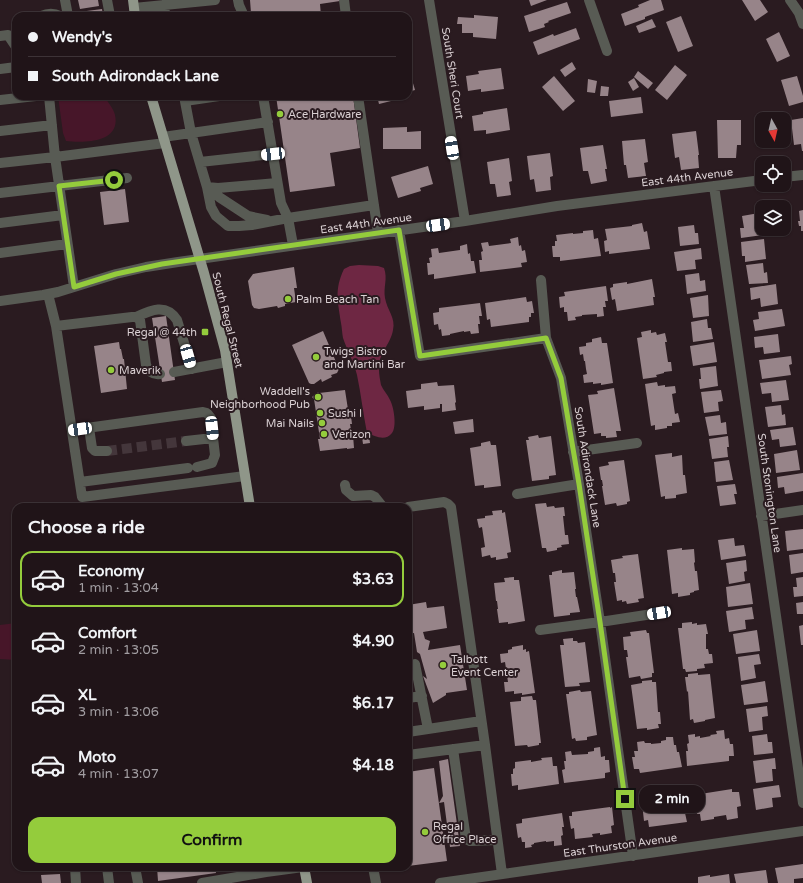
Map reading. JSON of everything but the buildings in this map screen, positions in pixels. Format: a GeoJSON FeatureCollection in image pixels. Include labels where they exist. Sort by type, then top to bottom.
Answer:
{"type":"FeatureCollection","features":[{"type":"Feature","properties":{"kind":"main road","name":"South Regal Street"},"geometry":{"type":"LineString","coordinates":[[152,100],[200,259],[225,350],[249,503]]}},
{"type":"Feature","properties":{"kind":"main road"},"geometry":{"type":"LineString","coordinates":[[305,871],[307,883]]}},
{"type":"Feature","properties":{"kind":"street"},"geometry":{"type":"LineString","coordinates":[[65,0],[67,12]]}},
{"type":"Feature","properties":{"kind":"street"},"geometry":{"type":"LineString","coordinates":[[107,0],[109,12]]}},
{"type":"Feature","properties":{"kind":"street"},"geometry":{"type":"LineString","coordinates":[[134,8],[215,0]]}},
{"type":"Feature","properties":{"kind":"street"},"geometry":{"type":"LineString","coordinates":[[238,0],[242,12]]}},
{"type":"Feature","properties":{"kind":"street"},"geometry":{"type":"LineString","coordinates":[[344,0],[346,12]]}},
{"type":"Feature","properties":{"kind":"street","name":"South Sheri Court"},"geometry":{"type":"LineString","coordinates":[[428,0],[464,221]]}},
{"type":"Feature","properties":{"kind":"street"},"geometry":{"type":"LineString","coordinates":[[589,0],[607,51]]}},
{"type":"Feature","properties":{"kind":"street"},"geometry":{"type":"LineString","coordinates":[[790,0],[799,13],[803,24]]}},
{"type":"Feature","properties":{"kind":"street"},"geometry":{"type":"LineString","coordinates":[[164,5],[165,12]]}},
{"type":"Feature","properties":{"kind":"street"},"geometry":{"type":"LineString","coordinates":[[0,69],[12,68]]}},
{"type":"Feature","properties":{"kind":"street"},"geometry":{"type":"LineString","coordinates":[[0,100],[12,99]]}},
{"type":"Feature","properties":{"kind":"street"},"geometry":{"type":"LineString","coordinates":[[49,100],[55,157],[74,287]]}},
{"type":"Feature","properties":{"kind":"street"},"geometry":{"type":"LineString","coordinates":[[184,100],[191,133],[207,187],[211,207],[216,216],[228,226],[252,225],[374,205]]}},
{"type":"Feature","properties":{"kind":"street"},"geometry":{"type":"LineString","coordinates":[[264,100],[281,203],[288,218],[293,245]]}},
{"type":"Feature","properties":{"kind":"street"},"geometry":{"type":"LineString","coordinates":[[359,100],[378,233]]}},
{"type":"Feature","properties":{"kind":"street"},"geometry":{"type":"LineString","coordinates":[[0,163],[55,157],[164,140],[191,133],[268,122]]}},
{"type":"Feature","properties":{"kind":"street"},"geometry":{"type":"LineString","coordinates":[[0,131],[52,125]]}},
{"type":"Feature","properties":{"kind":"street"},"geometry":{"type":"LineString","coordinates":[[200,162],[273,154]]}},
{"type":"Feature","properties":{"kind":"street"},"geometry":{"type":"LineString","coordinates":[[791,176],[803,175]]}},
{"type":"Feature","properties":{"kind":"street"},"geometry":{"type":"LineString","coordinates":[[0,193],[127,178]]}},
{"type":"Feature","properties":{"kind":"street","name":"East 44th Avenue"},"geometry":{"type":"LineString","coordinates":[[0,301],[48,294],[116,274],[162,264],[464,221],[557,206],[755,181]]}},
{"type":"Feature","properties":{"kind":"street"},"geometry":{"type":"LineString","coordinates":[[207,187],[218,188],[277,183]]}},
{"type":"Feature","properties":{"kind":"street","name":"South Stonington Lane"},"geometry":{"type":"LineString","coordinates":[[714,186],[803,803]]}},
{"type":"Feature","properties":{"kind":"street"},"geometry":{"type":"LineString","coordinates":[[207,187],[219,197],[248,216],[273,221]]}},
{"type":"Feature","properties":{"kind":"street"},"geometry":{"type":"LineString","coordinates":[[0,223],[63,215]]}},
{"type":"Feature","properties":{"kind":"street"},"geometry":{"type":"LineString","coordinates":[[399,230],[420,356],[546,338]]}},
{"type":"Feature","properties":{"kind":"street"},"geometry":{"type":"LineString","coordinates":[[0,253],[67,244]]}},
{"type":"Feature","properties":{"kind":"street","name":"South Adirondack Lane"},"geometry":{"type":"LineString","coordinates":[[541,280],[546,338],[561,378],[579,484],[633,856]]}},
{"type":"Feature","properties":{"kind":"street"},"geometry":{"type":"LineString","coordinates":[[48,294],[56,326],[82,497],[245,476]]}},
{"type":"Feature","properties":{"kind":"street"},"geometry":{"type":"LineString","coordinates":[[136,318],[148,312],[162,309],[174,315],[178,320],[192,369]]}},
{"type":"Feature","properties":{"kind":"street"},"geometry":{"type":"LineString","coordinates":[[56,326],[132,317],[136,318],[140,320],[146,365],[149,371],[153,374],[160,374]]}},
{"type":"Feature","properties":{"kind":"street"},"geometry":{"type":"LineString","coordinates":[[174,372],[227,362]]}},
{"type":"Feature","properties":{"kind":"street"},"geometry":{"type":"LineString","coordinates":[[72,430],[203,412],[207,413],[210,418],[215,455],[212,463],[193,468],[80,482]]}},
{"type":"Feature","properties":{"kind":"street"},"geometry":{"type":"LineString","coordinates":[[89,428],[92,448],[95,451],[107,451]]}},
{"type":"Feature","properties":{"kind":"street"},"geometry":{"type":"LineString","coordinates":[[186,441],[213,438]]}},
{"type":"Feature","properties":{"kind":"street"},"geometry":{"type":"LineString","coordinates":[[573,452],[637,443]]}},
{"type":"Feature","properties":{"kind":"street"},"geometry":{"type":"LineString","coordinates":[[517,494],[579,484]]}},
{"type":"Feature","properties":{"kind":"street"},"geometry":{"type":"LineString","coordinates":[[345,485],[346,490],[353,496],[371,495],[375,497],[380,503]]}},
{"type":"Feature","properties":{"kind":"street"},"geometry":{"type":"LineString","coordinates":[[412,506],[444,502],[451,507],[485,744],[497,840],[506,877]]}},
{"type":"Feature","properties":{"kind":"street"},"geometry":{"type":"LineString","coordinates":[[761,516],[803,510]]}},
{"type":"Feature","properties":{"kind":"street"},"geometry":{"type":"LineString","coordinates":[[540,630],[659,613]]}},
{"type":"Feature","properties":{"kind":"street"},"geometry":{"type":"LineString","coordinates":[[412,665],[415,664],[428,729]]}},
{"type":"Feature","properties":{"kind":"street"},"geometry":{"type":"LineString","coordinates":[[412,697],[422,696]]}},
{"type":"Feature","properties":{"kind":"street"},"geometry":{"type":"LineString","coordinates":[[412,731],[481,721]]}},
{"type":"Feature","properties":{"kind":"street"},"geometry":{"type":"LineString","coordinates":[[412,754],[485,744]]}},
{"type":"Feature","properties":{"kind":"street"},"geometry":{"type":"LineString","coordinates":[[453,749],[466,839],[497,840]]}},
{"type":"Feature","properties":{"kind":"street","name":"East Thurston Avenue"},"geometry":{"type":"LineString","coordinates":[[440,883],[506,877],[633,856],[803,831]]}},
{"type":"Feature","properties":{"kind":"street"},"geometry":{"type":"LineString","coordinates":[[75,871],[76,883]]}},
{"type":"Feature","properties":{"kind":"street"},"geometry":{"type":"LineString","coordinates":[[108,871],[109,883]]}},
{"type":"Feature","properties":{"kind":"street"},"geometry":{"type":"LineString","coordinates":[[136,871],[138,883]]}},
{"type":"Feature","properties":{"kind":"street"},"geometry":{"type":"LineString","coordinates":[[202,883],[253,871]]}},
{"type":"Feature","properties":{"kind":"street"},"geometry":{"type":"LineString","coordinates":[[374,871],[376,883]]}},
{"type":"Feature","properties":{"kind":"shaded area"},"geometry":{"type":"Polygon","coordinates":[[[59,100],[107,100],[115,115],[115,124],[112,131],[107,136],[100,139],[82,142],[66,141],[63,133],[59,100]]]}},
{"type":"Feature","properties":{"kind":"shaded area"},"geometry":{"type":"Polygon","coordinates":[[[350,266],[378,266],[384,268],[386,276],[385,298],[394,326],[392,335],[382,354],[379,365],[381,385],[389,398],[394,412],[394,430],[389,436],[383,438],[367,433],[357,375],[343,336],[338,302],[339,283],[344,269],[350,266]]]}},
{"type":"Feature","properties":{"kind":"shaded area"},"geometry":{"type":"Polygon","coordinates":[[[12,624],[12,660],[0,659],[0,625],[12,624]]]}},
{"type":"Feature","properties":{"kind":"tunnel"},"geometry":{"type":"LineString","coordinates":[[107,451],[186,441]]}},
{"type":"Feature","properties":{"kind":"place","name":"Ace Hardware"},"geometry":{"type":"Point","coordinates":[280,114]}},
{"type":"Feature","properties":{"kind":"place","name":"Palm Beach Tan"},"geometry":{"type":"Point","coordinates":[288,299]}},
{"type":"Feature","properties":{"kind":"place","name":"Regal @ 44th"},"geometry":{"type":"Point","coordinates":[205,332]}},
{"type":"Feature","properties":{"kind":"place","name":"Twigs Bistro and Martini Bar"},"geometry":{"type":"Point","coordinates":[316,357]}},
{"type":"Feature","properties":{"kind":"place","name":"Maverik"},"geometry":{"type":"Point","coordinates":[111,370]}},
{"type":"Feature","properties":{"kind":"place","name":"Waddell's Neighborhood Pub"},"geometry":{"type":"Point","coordinates":[318,397]}},
{"type":"Feature","properties":{"kind":"place","name":"Sushi I"},"geometry":{"type":"Point","coordinates":[320,413]}},
{"type":"Feature","properties":{"kind":"place","name":"Mai Nails"},"geometry":{"type":"Point","coordinates":[322,423]}},
{"type":"Feature","properties":{"kind":"place","name":"Verizon"},"geometry":{"type":"Point","coordinates":[324,434]}},
{"type":"Feature","properties":{"kind":"place","name":"Talbott Event Center"},"geometry":{"type":"Point","coordinates":[443,665]}},
{"type":"Feature","properties":{"kind":"place","name":"Regal Office Place"},"geometry":{"type":"Point","coordinates":[425,832]}},
{"type":"Feature","properties":{"kind":"route"},"geometry":{"type":"LineString","coordinates":[[114,180],[59,186],[74,287],[116,274],[162,264],[399,230],[420,356],[546,338],[561,378],[600,622],[625,799]]}}]}
